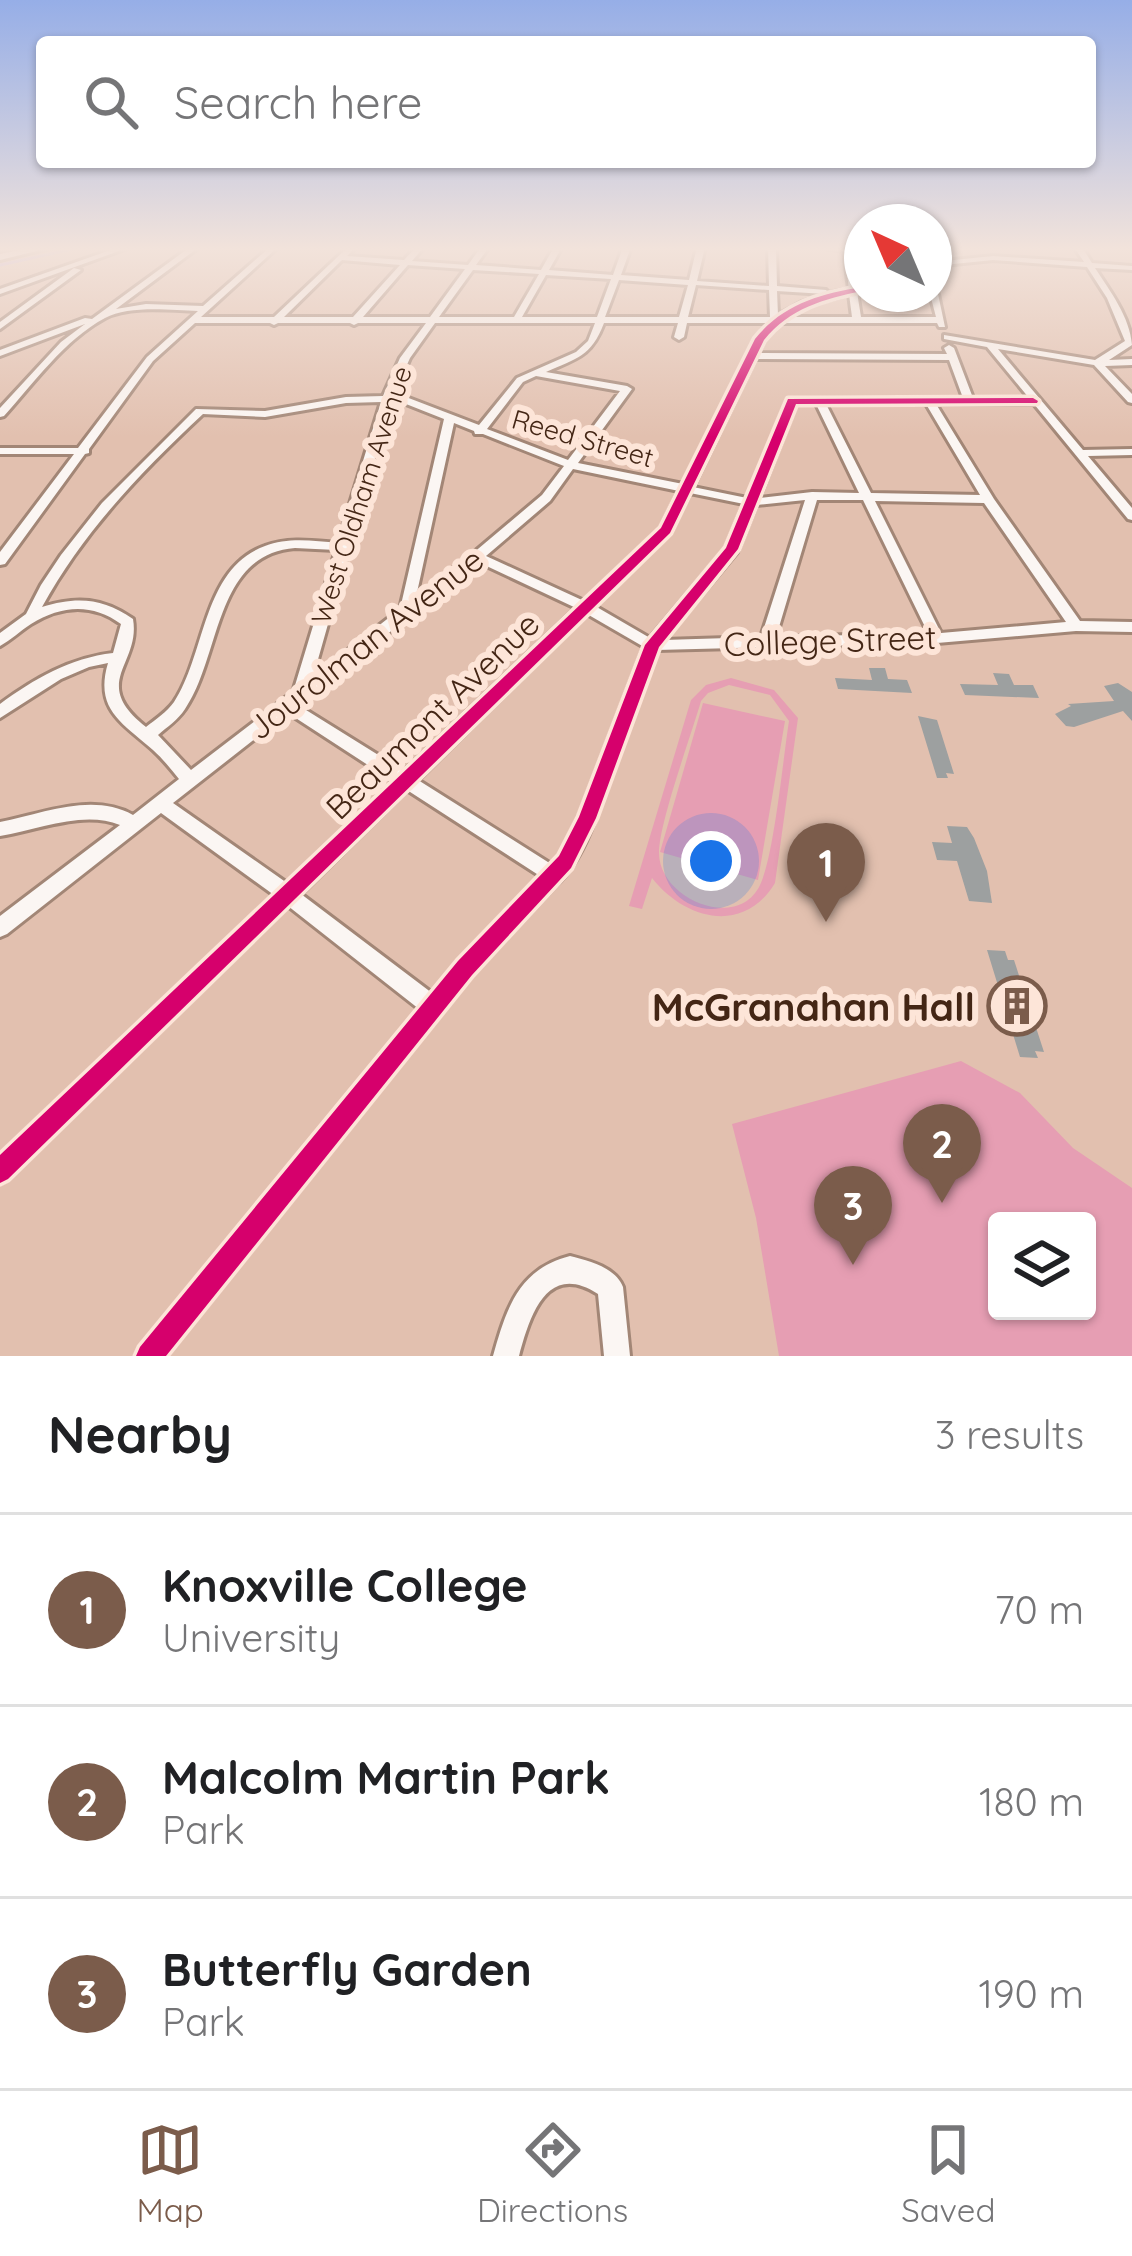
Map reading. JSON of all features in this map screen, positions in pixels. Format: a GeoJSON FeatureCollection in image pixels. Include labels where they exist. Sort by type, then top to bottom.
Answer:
{"type":"FeatureCollection","features":[{"type":"Feature","properties":{"kind":"street"},"geometry":{"type":"LineString","coordinates":[[0,414],[64,344],[109,310]]}},
{"type":"Feature","properties":{"kind":"street"},"geometry":{"type":"LineString","coordinates":[[0,353],[104,314],[126,310]]}},
{"type":"Feature","properties":{"kind":"street"},"geometry":{"type":"LineString","coordinates":[[0,561],[150,359],[203,310]]}},
{"type":"Feature","properties":{"kind":"street"},"geometry":{"type":"LineString","coordinates":[[274,322],[286,310]]}},
{"type":"Feature","properties":{"kind":"street"},"geometry":{"type":"LineString","coordinates":[[354,322],[364,310]]}},
{"type":"Feature","properties":{"kind":"street","name":"West Oldham Avenue"},"geometry":{"type":"LineString","coordinates":[[294,699],[387,399],[404,358],[441,310]]}},
{"type":"Feature","properties":{"kind":"street"},"geometry":{"type":"LineString","coordinates":[[516,321],[522,310]]}},
{"type":"Feature","properties":{"kind":"street"},"geometry":{"type":"LineString","coordinates":[[479,432],[520,380],[579,354],[592,342],[603,310]]}},
{"type":"Feature","properties":{"kind":"street"},"geometry":{"type":"LineString","coordinates":[[679,337],[685,310]]}},
{"type":"Feature","properties":{"kind":"street"},"geometry":{"type":"LineString","coordinates":[[774,310],[775,321]]}},
{"type":"Feature","properties":{"kind":"street"},"geometry":{"type":"LineString","coordinates":[[775,321],[792,310]]}},
{"type":"Feature","properties":{"kind":"street"},"geometry":{"type":"LineString","coordinates":[[1097,363],[1131,341],[1117,310]]}},
{"type":"Feature","properties":{"kind":"street"},"geometry":{"type":"LineString","coordinates":[[856,312],[857,319]]}},
{"type":"Feature","properties":{"kind":"street"},"geometry":{"type":"LineString","coordinates":[[939,312],[969,401]]}},
{"type":"Feature","properties":{"kind":"street"},"geometry":{"type":"LineString","coordinates":[[193,320],[941,320]]}},
{"type":"Feature","properties":{"kind":"street","name":"Beaumont Avenue"},"geometry":{"type":"LineString","coordinates":[[0,1171],[666,530],[752,356],[775,321]]}},
{"type":"Feature","properties":{"kind":"street"},"geometry":{"type":"LineString","coordinates":[[947,338],[1097,363],[1132,362]]}},
{"type":"Feature","properties":{"kind":"street"},"geometry":{"type":"LineString","coordinates":[[990,345],[1132,516]]}},
{"type":"Feature","properties":{"kind":"street"},"geometry":{"type":"LineString","coordinates":[[752,356],[951,357]]}},
{"type":"Feature","properties":{"kind":"street"},"geometry":{"type":"LineString","coordinates":[[1097,363],[1132,400]]}},
{"type":"Feature","properties":{"kind":"street","name":"Jourolman Avenue"},"geometry":{"type":"LineString","coordinates":[[4,919],[134,824],[546,498],[626,389],[534,373]]}},
{"type":"Feature","properties":{"kind":"street","name":"Reed Street"},"geometry":{"type":"LineString","coordinates":[[32,613],[56,569],[158,450],[200,411],[265,414],[346,400],[402,399],[571,465],[751,502],[812,496],[988,499]]}},
{"type":"Feature","properties":{"kind":"street"},"geometry":{"type":"LineString","coordinates":[[149,1356],[433,1007],[495,935],[555,876],[587,818],[652,645],[732,549],[793,401],[1033,401]]}},
{"type":"Feature","properties":{"kind":"street"},"geometry":{"type":"LineString","coordinates":[[929,401],[988,499],[1076,626]]}},
{"type":"Feature","properties":{"kind":"street"},"geometry":{"type":"LineString","coordinates":[[820,402],[937,638]]}},
{"type":"Feature","properties":{"kind":"street"},"geometry":{"type":"LineString","coordinates":[[407,609],[449,420]]}},
{"type":"Feature","properties":{"kind":"street"},"geometry":{"type":"LineString","coordinates":[[0,451],[85,451]]}},
{"type":"Feature","properties":{"kind":"street"},"geometry":{"type":"LineString","coordinates":[[1078,453],[1132,452]]}},
{"type":"Feature","properties":{"kind":"street"},"geometry":{"type":"LineString","coordinates":[[767,642],[812,496]]}},
{"type":"Feature","properties":{"kind":"street"},"geometry":{"type":"LineString","coordinates":[[147,734],[178,708],[233,580],[253,555],[273,547],[342,547]]}},
{"type":"Feature","properties":{"kind":"street"},"geometry":{"type":"LineString","coordinates":[[477,557],[588,608],[652,645]]}},
{"type":"Feature","properties":{"kind":"street"},"geometry":{"type":"LineString","coordinates":[[0,640],[32,613],[77,603],[112,609],[128,622],[111,694],[115,706],[189,779]]}},
{"type":"Feature","properties":{"kind":"street","name":"College Street"},"geometry":{"type":"LineString","coordinates":[[652,645],[937,638],[1076,626],[1132,627]]}},
{"type":"Feature","properties":{"kind":"street"},"geometry":{"type":"LineString","coordinates":[[0,712],[57,674],[82,663],[118,657]]}},
{"type":"Feature","properties":{"kind":"street"},"geometry":{"type":"LineString","coordinates":[[294,699],[406,782],[555,876]]}},
{"type":"Feature","properties":{"kind":"street"},"geometry":{"type":"LineString","coordinates":[[160,803],[433,1007]]}},
{"type":"Feature","properties":{"kind":"street"},"geometry":{"type":"LineString","coordinates":[[0,829],[92,813],[115,813],[134,824]]}},
{"type":"Feature","properties":{"kind":"street"},"geometry":{"type":"LineString","coordinates":[[506,1356],[527,1295],[537,1282],[554,1273],[580,1270],[610,1287],[617,1356]]}},
{"type":"Feature","properties":{"kind":"shaded area"},"geometry":{"type":"Polygon","coordinates":[[[731,678],[774,690],[798,718],[775,883],[747,910],[731,915],[697,912],[652,878],[642,909],[629,906],[691,700],[706,685],[731,678]],[[729,685],[701,701],[659,853],[662,870],[672,884],[701,904],[718,908],[749,899],[765,871],[789,721],[770,695],[729,685]]]}},
{"type":"Feature","properties":{"kind":"shaded area"},"geometry":{"type":"Polygon","coordinates":[[[703,703],[785,721],[758,880],[660,852],[703,703]]]}},
{"type":"Feature","properties":{"kind":"shaded area"},"geometry":{"type":"Polygon","coordinates":[[[961,1061],[1020,1093],[1073,1148],[1132,1188],[1132,1356],[779,1356],[756,1218],[732,1124],[961,1061]]]}},
{"type":"Feature","properties":{"kind":"building"},"geometry":{"type":"Polygon","coordinates":[[[869,668],[885,668],[888,679],[907,680],[912,693],[838,689],[835,678],[872,680],[869,668]]]}},
{"type":"Feature","properties":{"kind":"building"},"geometry":{"type":"Polygon","coordinates":[[[993,673],[1009,674],[1014,685],[1033,685],[1039,698],[965,695],[960,684],[998,685],[993,673]]]}},
{"type":"Feature","properties":{"kind":"building"},"geometry":{"type":"Polygon","coordinates":[[[1118,683],[1132,692],[1132,721],[1123,711],[1074,727],[1066,726],[1055,714],[1071,706],[1068,704],[1114,701],[1104,686],[1118,683]]]}},
{"type":"Feature","properties":{"kind":"building"},"geometry":{"type":"Polygon","coordinates":[[[918,716],[937,720],[954,774],[946,773],[948,778],[937,778],[918,716]]]}},
{"type":"Feature","properties":{"kind":"building"},"geometry":{"type":"Polygon","coordinates":[[[947,826],[967,827],[974,838],[987,871],[992,903],[969,901],[957,861],[937,860],[932,842],[952,843],[947,826]]]}},
{"type":"Feature","properties":{"kind":"building","name":"McGranahan Hall"},"geometry":{"type":"Polygon","coordinates":[[[987,950],[1005,951],[1008,960],[1014,960],[1044,1052],[1035,1051],[1038,1058],[1020,1057],[987,950]]]}},
{"type":"Feature","properties":{"kind":"cycle path"},"geometry":{"type":"LineString","coordinates":[[0,1171],[666,530],[760,339],[793,310]]}},
{"type":"Feature","properties":{"kind":"cycle path"},"geometry":{"type":"LineString","coordinates":[[149,1356],[465,968],[565,862],[587,818],[652,645],[732,549],[792,401],[1033,401]]}},
{"type":"Feature","properties":{"kind":"place","name":"Knoxville College"},"geometry":{"type":"Point","coordinates":[826,922]}},
{"type":"Feature","properties":{"kind":"place","name":"McGranahan Hall"},"geometry":{"type":"Point","coordinates":[1017,1006]}},
{"type":"Feature","properties":{"kind":"place","name":"Malcolm Martin Park"},"geometry":{"type":"Point","coordinates":[942,1203]}},
{"type":"Feature","properties":{"kind":"place","name":"Butterfly Garden"},"geometry":{"type":"Point","coordinates":[853,1265]}}]}
